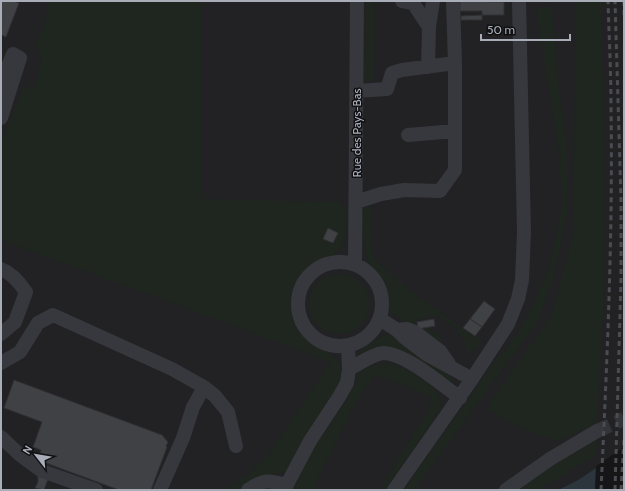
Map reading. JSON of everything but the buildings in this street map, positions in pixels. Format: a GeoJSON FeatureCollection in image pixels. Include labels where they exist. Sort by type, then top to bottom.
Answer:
{"type":"FeatureCollection","features":[{"type":"Feature","properties":{"kind":"street","name":"Rue des Pays-Bas"},"geometry":{"type":"LineString","coordinates":[[355,264],[357,1]]}},
{"type":"Feature","properties":{"kind":"street"},"geometry":{"type":"LineString","coordinates":[[402,1],[413,4],[429,27]]}},
{"type":"Feature","properties":{"kind":"street"},"geometry":{"type":"LineString","coordinates":[[428,67],[429,27],[433,1]]}},
{"type":"Feature","properties":{"kind":"street"},"geometry":{"type":"LineString","coordinates":[[356,202],[381,194],[404,190],[440,190],[455,170],[455,63],[453,1]]}},
{"type":"Feature","properties":{"kind":"street"},"geometry":{"type":"LineString","coordinates":[[394,490],[460,398],[508,324],[518,298],[522,280],[524,232],[519,1]]}},
{"type":"Feature","properties":{"kind":"street"},"geometry":{"type":"LineString","coordinates":[[1,84],[13,54],[20,58],[1,118]]}},
{"type":"Feature","properties":{"kind":"street"},"geometry":{"type":"LineString","coordinates":[[356,91],[387,89],[392,74],[402,70],[455,63]]}},
{"type":"Feature","properties":{"kind":"street"},"geometry":{"type":"LineString","coordinates":[[408,135],[455,131]]}},
{"type":"Feature","properties":{"kind":"street"},"geometry":{"type":"LineString","coordinates":[[341,262],[355,264],[376,280],[381,293],[383,306],[380,319],[373,332],[361,341],[348,346],[334,346],[320,342],[309,333],[302,322],[298,308],[300,294],[305,281],[315,271],[327,264],[341,262]]}},
{"type":"Feature","properties":{"kind":"street"},"geometry":{"type":"LineString","coordinates":[[1,269],[6,271],[19,282],[26,292],[15,322],[1,334]]}},
{"type":"Feature","properties":{"kind":"street"},"geometry":{"type":"LineString","coordinates":[[1,363],[20,352],[38,324],[53,315],[172,369],[204,387],[215,396],[228,412],[236,446]]}},
{"type":"Feature","properties":{"kind":"street"},"geometry":{"type":"LineString","coordinates":[[380,319],[397,330],[407,329],[415,332],[440,351],[452,368],[472,379]]}},
{"type":"Feature","properties":{"kind":"street"},"geometry":{"type":"LineString","coordinates":[[248,490],[255,485],[270,480],[285,487],[310,441],[347,383],[349,369],[348,346]]}},
{"type":"Feature","properties":{"kind":"street"},"geometry":{"type":"LineString","coordinates":[[349,369],[381,353],[394,355],[422,370],[460,398]]}},
{"type":"Feature","properties":{"kind":"street"},"geometry":{"type":"LineString","coordinates":[[160,490],[183,438],[193,407],[204,387]]}},
{"type":"Feature","properties":{"kind":"street"},"geometry":{"type":"LineString","coordinates":[[506,490],[550,459],[597,431]]}},
{"type":"Feature","properties":{"kind":"street"},"geometry":{"type":"LineString","coordinates":[[1,437],[19,454],[42,470],[96,490]]}},
{"type":"Feature","properties":{"kind":"shaded area"},"geometry":{"type":"Polygon","coordinates":[[[1,1],[624,1],[624,449],[578,480],[558,490],[1,490],[1,1]]]}},
{"type":"Feature","properties":{"kind":"shaded area"},"geometry":{"type":"Polygon","coordinates":[[[49,1],[202,1],[201,199],[341,202],[342,207],[345,209],[349,219],[347,231],[340,249],[329,257],[314,263],[304,272],[290,296],[293,321],[313,344],[325,350],[340,362],[342,379],[286,472],[258,478],[240,490],[227,490],[268,455],[331,362],[1,240],[1,144],[23,87],[35,87],[42,56],[35,46],[46,20],[49,1]]]}},
{"type":"Feature","properties":{"kind":"shaded area"},"geometry":{"type":"Polygon","coordinates":[[[366,1],[375,1],[374,81],[362,82],[365,43],[366,1]]]}},
{"type":"Feature","properties":{"kind":"shaded area"},"geometry":{"type":"Polygon","coordinates":[[[576,1],[601,1],[604,148],[603,310],[597,425],[556,441],[513,425],[489,409],[489,404],[552,314],[573,234],[576,1]]]}},
{"type":"Feature","properties":{"kind":"shaded area"},"geometry":{"type":"Polygon","coordinates":[[[540,7],[552,7],[557,74],[568,152],[567,213],[554,277],[537,323],[414,490],[404,490],[500,353],[504,353],[527,317],[550,266],[562,206],[558,146],[536,9],[540,7]]]}},
{"type":"Feature","properties":{"kind":"shaded area"},"geometry":{"type":"Polygon","coordinates":[[[371,206],[372,247],[375,259],[419,297],[483,342],[472,351],[467,353],[464,341],[455,327],[435,315],[415,320],[417,329],[427,327],[442,339],[438,343],[390,312],[384,280],[369,265],[362,233],[362,207],[371,206]]]}},
{"type":"Feature","properties":{"kind":"shaded area"},"geometry":{"type":"Polygon","coordinates":[[[333,274],[345,274],[361,282],[367,292],[369,304],[367,316],[361,326],[345,334],[333,334],[317,326],[309,310],[309,298],[317,282],[333,274]]]}},
{"type":"Feature","properties":{"kind":"shaded area"},"geometry":{"type":"Polygon","coordinates":[[[392,334],[449,373],[454,381],[450,384],[404,353],[358,357],[363,347],[382,336],[392,334]]]}},
{"type":"Feature","properties":{"kind":"shaded area"},"geometry":{"type":"Polygon","coordinates":[[[394,364],[430,384],[440,396],[441,404],[439,412],[385,490],[380,490],[429,409],[431,399],[426,394],[376,375],[369,382],[350,414],[312,490],[291,490],[311,452],[348,398],[359,372],[373,365],[394,364]]]}},
{"type":"Feature","properties":{"kind":"shaded area"},"geometry":{"type":"Polygon","coordinates":[[[597,439],[596,455],[539,490],[512,490],[597,439]]]}},
{"type":"Feature","properties":{"kind":"shaded area"},"geometry":{"type":"Polygon","coordinates":[[[624,449],[624,490],[558,490],[578,480],[624,449]]]}},
{"type":"Feature","properties":{"kind":"pier"},"geometry":{"type":"Polygon","coordinates":[[[624,447],[624,490],[595,490],[596,466],[624,447]]]}},
{"type":"Feature","properties":{"kind":"tunnel"},"geometry":{"type":"LineString","coordinates":[[597,431],[624,419]]}},
{"type":"Feature","properties":{"kind":"railway"},"geometry":{"type":"LineString","coordinates":[[601,490],[611,203],[611,94],[608,1]]}},
{"type":"Feature","properties":{"kind":"railway"},"geometry":{"type":"LineString","coordinates":[[615,1],[621,200],[621,279],[615,490]]}},
{"type":"Feature","properties":{"kind":"railway"},"geometry":{"type":"LineString","coordinates":[[624,1],[624,17]]}},
{"type":"Feature","properties":{"kind":"railway"},"geometry":{"type":"LineString","coordinates":[[621,490],[624,438]]}}]}
